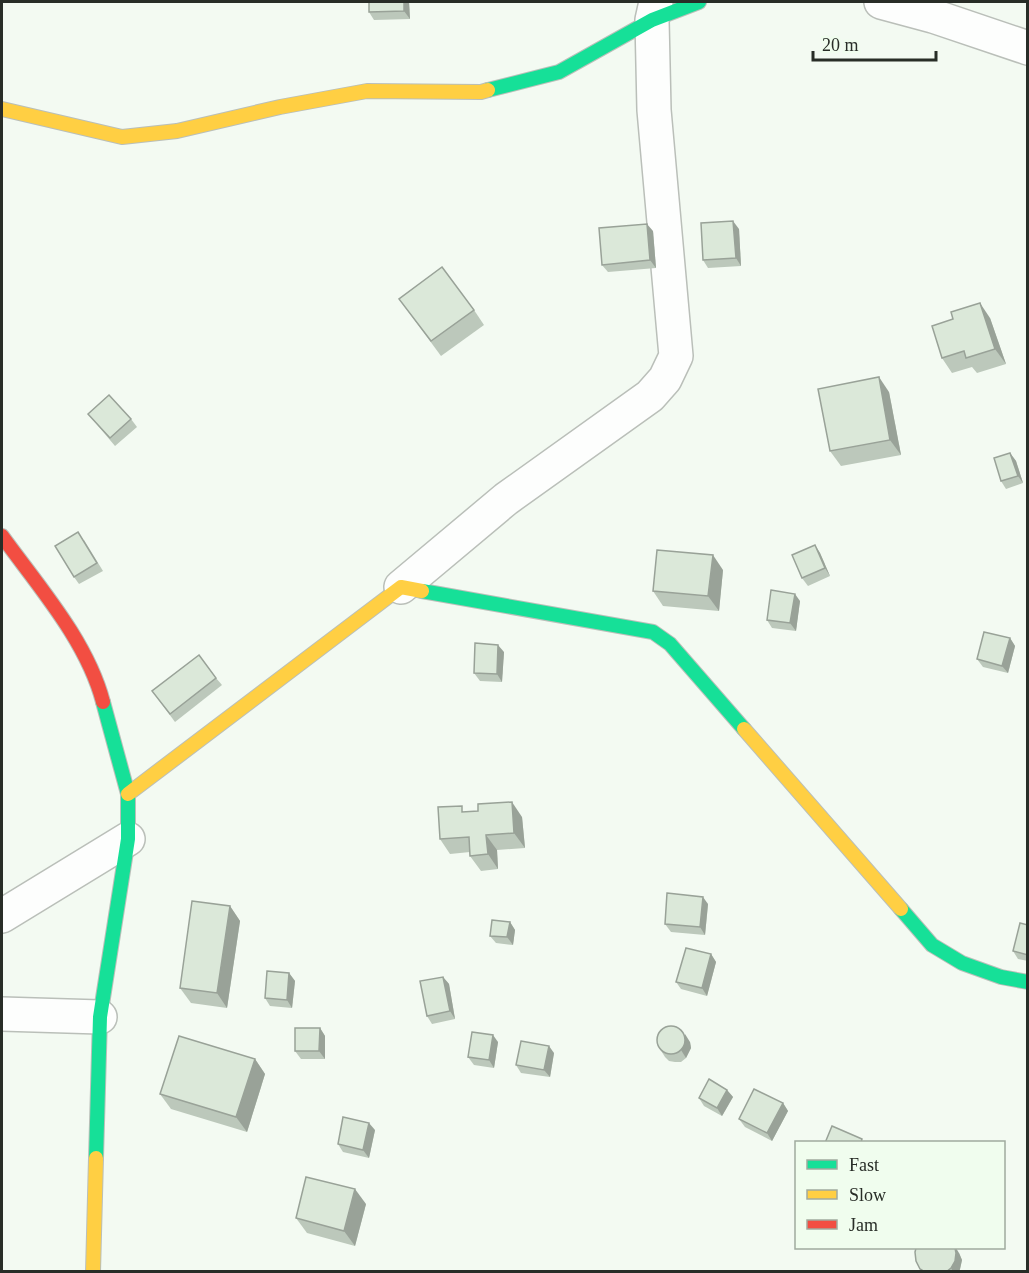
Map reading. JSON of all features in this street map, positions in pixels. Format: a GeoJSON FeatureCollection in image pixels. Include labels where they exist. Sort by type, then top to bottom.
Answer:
{"type":"FeatureCollection","features":[{"type":"Feature","properties":{"kind":"street"},"geometry":{"type":"LineString","coordinates":[[2,108],[122,137],[177,131],[280,107],[367,91],[481,92],[560,72],[654,11],[699,2]]}},
{"type":"Feature","properties":{"kind":"street"},"geometry":{"type":"LineString","coordinates":[[881,2],[933,16],[1028,48]]}},
{"type":"Feature","properties":{"kind":"street"},"geometry":{"type":"LineString","coordinates":[[128,794],[401,587],[506,499],[650,396],[665,379],[676,356],[654,110],[654,11]]}},
{"type":"Feature","properties":{"kind":"street"},"geometry":{"type":"LineString","coordinates":[[2,536],[73,634],[98,684],[128,794],[128,839],[100,1017],[93,1272]]}},
{"type":"Feature","properties":{"kind":"street"},"geometry":{"type":"LineString","coordinates":[[401,587],[653,632],[670,644],[932,945],[962,963],[1001,977],[1028,982]]}},
{"type":"Feature","properties":{"kind":"street"},"geometry":{"type":"LineString","coordinates":[[2,916],[128,839]]}},
{"type":"Feature","properties":{"kind":"street"},"geometry":{"type":"LineString","coordinates":[[2,1014],[100,1017]]}},
{"type":"Feature","properties":{"kind":"building"},"geometry":{"type":"Polygon","coordinates":[[[369,2],[404,2],[404,11],[369,12],[369,2]]]}},
{"type":"Feature","properties":{"kind":"building"},"geometry":{"type":"Polygon","coordinates":[[[733,221],[736,258],[703,260],[701,223],[733,221]]]}},
{"type":"Feature","properties":{"kind":"building"},"geometry":{"type":"Polygon","coordinates":[[[647,224],[650,260],[602,265],[599,228],[647,224]]]}},
{"type":"Feature","properties":{"kind":"building"},"geometry":{"type":"Polygon","coordinates":[[[442,267],[474,310],[431,341],[399,299],[442,267]]]}},
{"type":"Feature","properties":{"kind":"building"},"geometry":{"type":"Polygon","coordinates":[[[980,303],[995,349],[966,358],[964,351],[942,358],[932,326],[953,319],[951,312],[980,303]]]}},
{"type":"Feature","properties":{"kind":"building"},"geometry":{"type":"Polygon","coordinates":[[[879,377],[890,440],[830,451],[818,389],[879,377]]]}},
{"type":"Feature","properties":{"kind":"building"},"geometry":{"type":"Polygon","coordinates":[[[109,395],[131,419],[110,438],[88,414],[109,395]]]}},
{"type":"Feature","properties":{"kind":"building"},"geometry":{"type":"Polygon","coordinates":[[[1010,453],[1018,476],[1001,481],[994,458],[1010,453]]]}},
{"type":"Feature","properties":{"kind":"building"},"geometry":{"type":"Polygon","coordinates":[[[78,532],[97,563],[74,577],[55,546],[78,532]]]}},
{"type":"Feature","properties":{"kind":"building"},"geometry":{"type":"Polygon","coordinates":[[[815,545],[825,568],[802,578],[792,555],[815,545]]]}},
{"type":"Feature","properties":{"kind":"building"},"geometry":{"type":"Polygon","coordinates":[[[657,550],[713,555],[708,596],[653,591],[657,550]]]}},
{"type":"Feature","properties":{"kind":"building"},"geometry":{"type":"Polygon","coordinates":[[[771,590],[795,594],[790,623],[767,620],[771,590]]]}},
{"type":"Feature","properties":{"kind":"building"},"geometry":{"type":"Polygon","coordinates":[[[984,632],[1010,638],[1002,666],[977,659],[984,632]]]}},
{"type":"Feature","properties":{"kind":"building"},"geometry":{"type":"Polygon","coordinates":[[[475,643],[498,645],[497,674],[474,673],[475,643]]]}},
{"type":"Feature","properties":{"kind":"building"},"geometry":{"type":"Polygon","coordinates":[[[199,655],[216,678],[170,714],[152,691],[199,655]]]}},
{"type":"Feature","properties":{"kind":"building"},"geometry":{"type":"Polygon","coordinates":[[[512,802],[514,833],[486,835],[488,854],[470,856],[469,837],[440,839],[438,807],[462,806],[462,812],[478,811],[478,804],[512,802]]]}},
{"type":"Feature","properties":{"kind":"building"},"geometry":{"type":"Polygon","coordinates":[[[667,893],[703,897],[700,927],[665,924],[667,893]]]}},
{"type":"Feature","properties":{"kind":"building"},"geometry":{"type":"Polygon","coordinates":[[[192,901],[230,906],[217,993],[180,988],[192,901]]]}},
{"type":"Feature","properties":{"kind":"building"},"geometry":{"type":"Polygon","coordinates":[[[492,920],[510,922],[507,937],[490,936],[492,920]]]}},
{"type":"Feature","properties":{"kind":"building"},"geometry":{"type":"Polygon","coordinates":[[[1020,923],[1028,925],[1028,955],[1013,951],[1020,923]]]}},
{"type":"Feature","properties":{"kind":"building"},"geometry":{"type":"Polygon","coordinates":[[[686,948],[711,954],[702,988],[676,982],[686,948]]]}},
{"type":"Feature","properties":{"kind":"building"},"geometry":{"type":"Polygon","coordinates":[[[267,971],[289,973],[287,1000],[265,998],[267,971]]]}},
{"type":"Feature","properties":{"kind":"building"},"geometry":{"type":"Polygon","coordinates":[[[443,977],[450,1011],[427,1016],[420,981],[443,977]]]}},
{"type":"Feature","properties":{"kind":"building"},"geometry":{"type":"Polygon","coordinates":[[[671,1026],[681,1030],[685,1040],[681,1050],[671,1054],[661,1050],[657,1040],[661,1030],[671,1026]]]}},
{"type":"Feature","properties":{"kind":"building"},"geometry":{"type":"Polygon","coordinates":[[[295,1028],[320,1028],[319,1051],[295,1051],[295,1028]]]}},
{"type":"Feature","properties":{"kind":"building"},"geometry":{"type":"Polygon","coordinates":[[[472,1032],[493,1035],[489,1060],[468,1057],[472,1032]]]}},
{"type":"Feature","properties":{"kind":"building"},"geometry":{"type":"Polygon","coordinates":[[[179,1036],[255,1059],[236,1117],[160,1094],[179,1036]]]}},
{"type":"Feature","properties":{"kind":"building"},"geometry":{"type":"Polygon","coordinates":[[[521,1041],[549,1046],[544,1070],[516,1065],[521,1041]]]}},
{"type":"Feature","properties":{"kind":"building"},"geometry":{"type":"Polygon","coordinates":[[[709,1079],[727,1090],[717,1108],[699,1098],[709,1079]]]}},
{"type":"Feature","properties":{"kind":"building"},"geometry":{"type":"Polygon","coordinates":[[[754,1089],[783,1103],[767,1133],[739,1119],[754,1089]]]}},
{"type":"Feature","properties":{"kind":"building"},"geometry":{"type":"Polygon","coordinates":[[[343,1117],[369,1123],[363,1150],[338,1144],[343,1117]]]}},
{"type":"Feature","properties":{"kind":"building"},"geometry":{"type":"Polygon","coordinates":[[[832,1126],[862,1139],[862,1141],[826,1141],[832,1126]]]}},
{"type":"Feature","properties":{"kind":"building"},"geometry":{"type":"Polygon","coordinates":[[[306,1177],[355,1189],[344,1231],[296,1218],[306,1177]]]}},
{"type":"Feature","properties":{"kind":"building"},"geometry":{"type":"Polygon","coordinates":[[[916,1249],[955,1249],[956,1253],[955,1261],[946,1272],[925,1272],[920,1269],[916,1261],[916,1249]]]}},
{"type":"Feature","properties":{"kind":"traffic: fast"},"geometry":{"type":"LineString","coordinates":[[488,90],[559,72],[652,20],[699,2]]}},
{"type":"Feature","properties":{"kind":"traffic: fast"},"geometry":{"type":"LineString","coordinates":[[422,591],[653,632],[670,644],[744,729]]}},
{"type":"Feature","properties":{"kind":"traffic: fast"},"geometry":{"type":"LineString","coordinates":[[96,1158],[100,1017],[128,839],[128,794],[103,702]]}},
{"type":"Feature","properties":{"kind":"traffic: fast"},"geometry":{"type":"LineString","coordinates":[[901,909],[932,945],[962,963],[1001,977],[1028,982]]}},
{"type":"Feature","properties":{"kind":"traffic: slow"},"geometry":{"type":"LineString","coordinates":[[2,109],[122,137],[177,131],[280,107],[367,91],[481,92],[488,90]]}},
{"type":"Feature","properties":{"kind":"traffic: slow"},"geometry":{"type":"LineString","coordinates":[[128,794],[401,587],[422,591]]}},
{"type":"Feature","properties":{"kind":"traffic: slow"},"geometry":{"type":"LineString","coordinates":[[744,729],[901,909]]}},
{"type":"Feature","properties":{"kind":"traffic: slow"},"geometry":{"type":"LineString","coordinates":[[93,1272],[96,1158]]}},
{"type":"Feature","properties":{"kind":"traffic: jam"},"geometry":{"type":"LineString","coordinates":[[2,536],[74,636],[96,679],[103,702]]}}]}
